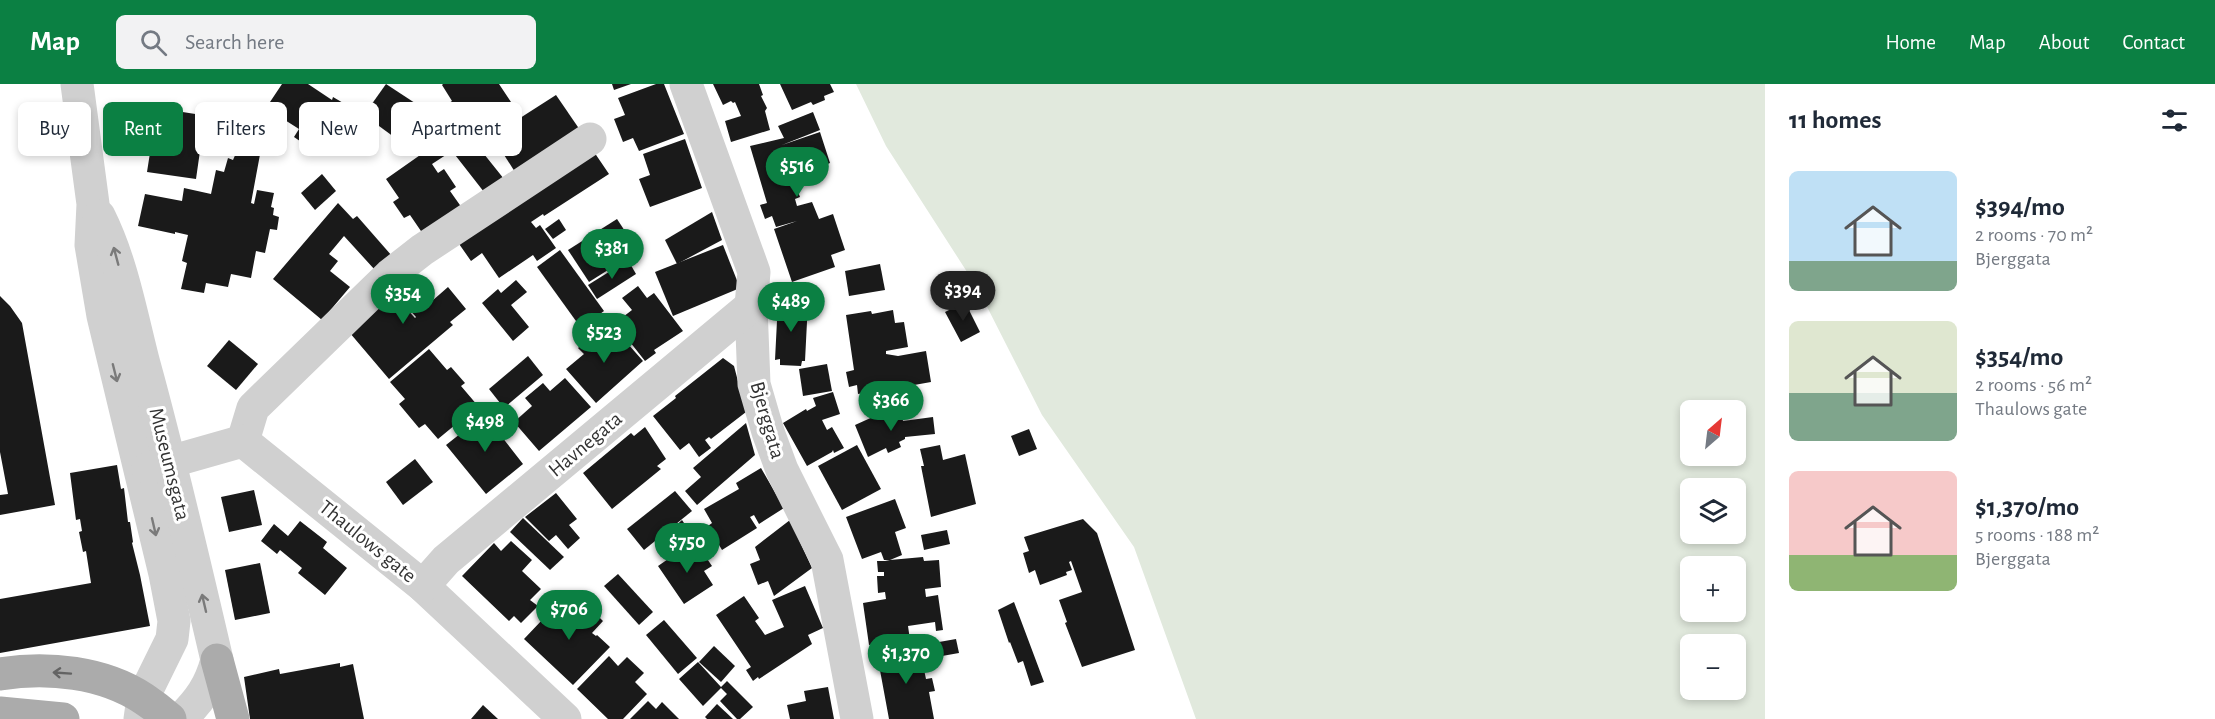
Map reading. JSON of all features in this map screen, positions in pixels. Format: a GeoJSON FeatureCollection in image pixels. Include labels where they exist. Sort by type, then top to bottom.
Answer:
{"type":"FeatureCollection","features":[{"type":"Feature","properties":{"kind":"main road"},"geometry":{"type":"LineString","coordinates":[[217,660],[233,719]]}},
{"type":"Feature","properties":{"kind":"main road"},"geometry":{"type":"LineString","coordinates":[[0,674],[33,671],[75,673],[111,683],[141,709],[171,719]]}},
{"type":"Feature","properties":{"kind":"main road"},"geometry":{"type":"LineString","coordinates":[[0,713],[63,719]]}},
{"type":"Feature","properties":{"kind":"street","name":"Museumsgata"},"geometry":{"type":"LineString","coordinates":[[77,84],[93,204],[91,245],[115,372],[156,466],[217,660]]}},
{"type":"Feature","properties":{"kind":"street","name":"Bjerggata"},"geometry":{"type":"LineString","coordinates":[[686,84],[754,272],[751,306],[754,384],[782,470],[827,560],[857,719]]}},
{"type":"Feature","properties":{"kind":"street"},"geometry":{"type":"LineString","coordinates":[[156,466],[243,441],[253,408],[390,275],[422,250],[590,139]]}},
{"type":"Feature","properties":{"kind":"street","name":"Havnegata"},"geometry":{"type":"LineString","coordinates":[[423,586],[446,560],[751,306]]}},
{"type":"Feature","properties":{"kind":"street","name":"Thaulows gate"},"geometry":{"type":"LineString","coordinates":[[243,441],[423,586],[565,719]]}},
{"type":"Feature","properties":{"kind":"street","name":"Museumsgata"},"geometry":{"type":"LineString","coordinates":[[141,709],[172,639],[174,621],[165,574],[156,466]]}},
{"type":"Feature","properties":{"kind":"street"},"geometry":{"type":"LineString","coordinates":[[181,719],[205,692],[212,680],[217,660]]}},
{"type":"Feature","properties":{"kind":"shaded area"},"geometry":{"type":"Polygon","coordinates":[[[856,84],[1765,84],[1765,719],[1196,719],[1134,547],[1042,415],[978,289],[886,146],[856,84]]]}},
{"type":"Feature","properties":{"kind":"building"},"geometry":{"type":"Polygon","coordinates":[[[282,84],[308,84],[332,100],[333,97],[342,102],[299,102],[299,129],[287,121],[287,102],[270,102],[282,84]]]}},
{"type":"Feature","properties":{"kind":"building"},"geometry":{"type":"Polygon","coordinates":[[[386,84],[413,102],[391,102],[391,135],[379,126],[379,102],[373,102],[386,84]]]}},
{"type":"Feature","properties":{"kind":"building"},"geometry":{"type":"Polygon","coordinates":[[[499,84],[511,102],[450,102],[442,85],[499,84]]]}},
{"type":"Feature","properties":{"kind":"building"},"geometry":{"type":"Polygon","coordinates":[[[612,84],[631,84],[614,90],[612,84]]]}},
{"type":"Feature","properties":{"kind":"building"},"geometry":{"type":"Polygon","coordinates":[[[656,84],[664,84],[684,134],[639,151],[633,138],[623,142],[614,119],[625,115],[618,98],[656,84]]]}},
{"type":"Feature","properties":{"kind":"building"},"geometry":{"type":"Polygon","coordinates":[[[713,84],[759,84],[763,95],[761,96],[767,108],[765,111],[770,130],[731,142],[725,121],[741,116],[735,102],[731,101],[723,105],[713,84]]]}},
{"type":"Feature","properties":{"kind":"building"},"geometry":{"type":"Polygon","coordinates":[[[780,84],[830,84],[834,92],[824,96],[825,100],[813,105],[811,102],[792,110],[780,84]]]}},
{"type":"Feature","properties":{"kind":"building"},"geometry":{"type":"Polygon","coordinates":[[[556,95],[580,130],[515,172],[505,156],[522,156],[522,117],[556,95]]]}},
{"type":"Feature","properties":{"kind":"building"},"geometry":{"type":"Polygon","coordinates":[[[183,112],[195,114],[195,156],[199,156],[196,179],[147,172],[150,156],[183,156],[183,112]]]}},
{"type":"Feature","properties":{"kind":"building"},"geometry":{"type":"Polygon","coordinates":[[[813,112],[820,130],[782,145],[820,132],[830,163],[820,167],[821,172],[796,181],[792,175],[800,197],[795,199],[797,206],[812,202],[819,219],[833,214],[845,250],[831,255],[835,267],[792,282],[774,229],[797,221],[776,227],[772,216],[765,219],[760,205],[767,203],[750,146],[784,138],[778,126],[813,112]]]}},
{"type":"Feature","properties":{"kind":"building"},"geometry":{"type":"Polygon","coordinates":[[[299,129],[299,140],[294,137],[299,129]]]}},
{"type":"Feature","properties":{"kind":"building"},"geometry":{"type":"Polygon","coordinates":[[[685,139],[702,188],[650,207],[639,179],[650,175],[643,154],[685,139]]]}},
{"type":"Feature","properties":{"kind":"building"},"geometry":{"type":"Polygon","coordinates":[[[590,146],[609,174],[531,222],[536,228],[540,225],[556,248],[537,261],[533,255],[499,278],[482,253],[471,261],[457,241],[590,146]]]}},
{"type":"Feature","properties":{"kind":"building"},"geometry":{"type":"Polygon","coordinates":[[[235,156],[260,156],[251,203],[254,204],[257,190],[274,193],[271,207],[274,208],[273,215],[279,217],[277,230],[270,229],[265,253],[256,251],[251,278],[231,274],[228,287],[206,283],[204,293],[181,289],[187,263],[182,261],[188,235],[138,226],[145,194],[182,201],[184,188],[211,194],[216,170],[224,172],[228,158],[233,160],[235,156]]]}},
{"type":"Feature","properties":{"kind":"building"},"geometry":{"type":"Polygon","coordinates":[[[419,156],[444,156],[432,164],[438,173],[444,169],[456,187],[450,191],[462,208],[423,234],[410,215],[404,218],[393,202],[399,198],[386,179],[419,156]]]}},
{"type":"Feature","properties":{"kind":"building"},"geometry":{"type":"Polygon","coordinates":[[[456,156],[486,156],[504,179],[484,192],[456,156]]]}},
{"type":"Feature","properties":{"kind":"building"},"geometry":{"type":"Polygon","coordinates":[[[322,174],[336,191],[315,210],[301,193],[322,174]]]}},
{"type":"Feature","properties":{"kind":"building"},"geometry":{"type":"Polygon","coordinates":[[[338,203],[353,219],[357,216],[392,256],[375,270],[344,236],[329,254],[338,261],[330,271],[350,287],[322,320],[273,279],[338,203]]]}},
{"type":"Feature","properties":{"kind":"building"},"geometry":{"type":"Polygon","coordinates":[[[712,212],[722,240],[677,264],[665,240],[712,212]]]}},
{"type":"Feature","properties":{"kind":"building"},"geometry":{"type":"Polygon","coordinates":[[[559,219],[566,230],[553,239],[545,229],[559,219]]]}},
{"type":"Feature","properties":{"kind":"building"},"geometry":{"type":"Polygon","coordinates":[[[617,219],[638,251],[589,282],[568,250],[617,219]]]}},
{"type":"Feature","properties":{"kind":"building"},"geometry":{"type":"Polygon","coordinates":[[[723,245],[740,288],[673,316],[655,272],[723,245]]]}},
{"type":"Feature","properties":{"kind":"building"},"geometry":{"type":"Polygon","coordinates":[[[560,250],[604,311],[581,328],[537,267],[560,250]]]}},
{"type":"Feature","properties":{"kind":"building"},"geometry":{"type":"Polygon","coordinates":[[[628,260],[636,274],[597,299],[588,285],[628,260]]]}},
{"type":"Feature","properties":{"kind":"building"},"geometry":{"type":"Polygon","coordinates":[[[880,264],[885,290],[849,296],[845,271],[880,264]]]}},
{"type":"Feature","properties":{"kind":"building"},"geometry":{"type":"Polygon","coordinates":[[[407,272],[432,301],[448,287],[466,309],[450,322],[453,325],[389,379],[344,326],[381,294],[394,311],[402,304],[415,318],[390,287],[407,272]]]}},
{"type":"Feature","properties":{"kind":"building"},"geometry":{"type":"Polygon","coordinates":[[[516,280],[527,292],[511,305],[529,327],[513,341],[482,303],[498,289],[501,293],[516,280]]]}},
{"type":"Feature","properties":{"kind":"building"},"geometry":{"type":"Polygon","coordinates":[[[638,286],[647,298],[654,293],[683,331],[654,350],[656,353],[645,361],[615,323],[632,310],[622,298],[638,286]]]}},
{"type":"Feature","properties":{"kind":"building"},"geometry":{"type":"Polygon","coordinates":[[[0,296],[22,323],[55,505],[0,515],[0,495],[8,494],[0,452],[0,296]]]}},
{"type":"Feature","properties":{"kind":"building"},"geometry":{"type":"Polygon","coordinates":[[[778,301],[808,302],[805,361],[802,361],[801,366],[780,365],[780,359],[775,360],[778,301]]]}},
{"type":"Feature","properties":{"kind":"building"},"geometry":{"type":"Polygon","coordinates":[[[965,302],[980,332],[961,342],[945,312],[965,302]]]}},
{"type":"Feature","properties":{"kind":"building"},"geometry":{"type":"Polygon","coordinates":[[[893,310],[895,323],[904,322],[908,347],[886,351],[886,354],[898,356],[926,351],[931,382],[903,387],[900,381],[901,386],[858,394],[857,385],[849,387],[846,372],[854,370],[846,315],[893,310]]]}},
{"type":"Feature","properties":{"kind":"building"},"geometry":{"type":"Polygon","coordinates":[[[613,327],[643,361],[596,403],[566,369],[584,354],[578,348],[594,333],[599,339],[613,327]]]}},
{"type":"Feature","properties":{"kind":"building"},"geometry":{"type":"Polygon","coordinates":[[[229,340],[258,364],[236,390],[207,366],[229,340]]]}},
{"type":"Feature","properties":{"kind":"building"},"geometry":{"type":"Polygon","coordinates":[[[429,349],[447,370],[451,367],[465,383],[461,386],[478,406],[438,439],[425,424],[419,428],[399,404],[405,399],[390,382],[429,349]]]}},
{"type":"Feature","properties":{"kind":"building"},"geometry":{"type":"Polygon","coordinates":[[[528,356],[543,375],[504,408],[489,389],[528,356]]]}},
{"type":"Feature","properties":{"kind":"building"},"geometry":{"type":"Polygon","coordinates":[[[723,358],[734,366],[746,412],[711,439],[709,437],[705,440],[711,448],[699,457],[689,443],[680,450],[653,416],[723,358]]]}},
{"type":"Feature","properties":{"kind":"building"},"geometry":{"type":"Polygon","coordinates":[[[827,364],[832,391],[803,396],[799,369],[827,364]]]}},
{"type":"Feature","properties":{"kind":"building"},"geometry":{"type":"Polygon","coordinates":[[[565,378],[591,407],[539,451],[514,422],[532,406],[525,398],[543,383],[550,391],[565,378]]]}},
{"type":"Feature","properties":{"kind":"building"},"geometry":{"type":"Polygon","coordinates":[[[833,392],[840,414],[822,420],[827,430],[832,427],[844,448],[834,453],[833,450],[807,466],[783,423],[806,409],[807,411],[816,406],[813,398],[833,392]]]}},
{"type":"Feature","properties":{"kind":"building"},"geometry":{"type":"Polygon","coordinates":[[[886,411],[891,422],[902,416],[903,421],[933,417],[935,434],[905,437],[899,442],[901,447],[888,453],[886,448],[868,457],[855,425],[886,411]]]}},
{"type":"Feature","properties":{"kind":"building"},"geometry":{"type":"Polygon","coordinates":[[[493,413],[504,427],[498,432],[523,464],[486,494],[446,445],[484,415],[486,418],[493,413]]]}},
{"type":"Feature","properties":{"kind":"building"},"geometry":{"type":"Polygon","coordinates":[[[746,423],[755,455],[697,505],[685,491],[701,477],[693,468],[746,423]]]}},
{"type":"Feature","properties":{"kind":"building"},"geometry":{"type":"Polygon","coordinates":[[[645,427],[666,459],[657,466],[661,469],[612,509],[583,473],[631,433],[634,436],[645,427]]]}},
{"type":"Feature","properties":{"kind":"building"},"geometry":{"type":"Polygon","coordinates":[[[1029,429],[1037,449],[1019,456],[1011,436],[1029,429]]]}},
{"type":"Feature","properties":{"kind":"building"},"geometry":{"type":"Polygon","coordinates":[[[857,445],[881,489],[842,510],[818,466],[857,445]]]}},
{"type":"Feature","properties":{"kind":"building"},"geometry":{"type":"Polygon","coordinates":[[[940,445],[943,460],[965,454],[976,504],[931,517],[920,449],[940,445]]]}},
{"type":"Feature","properties":{"kind":"building"},"geometry":{"type":"Polygon","coordinates":[[[415,459],[433,482],[403,505],[386,482],[415,459]]]}},
{"type":"Feature","properties":{"kind":"building"},"geometry":{"type":"Polygon","coordinates":[[[117,465],[121,489],[124,488],[128,522],[130,522],[132,543],[150,626],[0,653],[0,599],[91,583],[86,551],[83,552],[79,532],[82,531],[80,519],[76,520],[70,473],[117,465]]]}},
{"type":"Feature","properties":{"kind":"building"},"geometry":{"type":"Polygon","coordinates":[[[761,468],[784,508],[759,524],[754,515],[750,517],[757,528],[722,550],[708,526],[712,523],[704,509],[739,489],[736,483],[761,468]]]}},
{"type":"Feature","properties":{"kind":"building"},"geometry":{"type":"Polygon","coordinates":[[[254,490],[262,525],[229,532],[221,497],[254,490]]]}},
{"type":"Feature","properties":{"kind":"building"},"geometry":{"type":"Polygon","coordinates":[[[675,491],[692,511],[644,550],[627,529],[675,491]]]}},
{"type":"Feature","properties":{"kind":"building"},"geometry":{"type":"Polygon","coordinates":[[[556,493],[577,519],[569,525],[580,538],[568,549],[556,535],[549,541],[525,517],[556,493]]]}},
{"type":"Feature","properties":{"kind":"building"},"geometry":{"type":"Polygon","coordinates":[[[895,499],[906,528],[895,532],[902,555],[884,560],[881,552],[862,559],[846,517],[895,499]]]}},
{"type":"Feature","properties":{"kind":"building"},"geometry":{"type":"Polygon","coordinates":[[[523,518],[564,557],[550,570],[510,532],[523,518]]]}},
{"type":"Feature","properties":{"kind":"building"},"geometry":{"type":"Polygon","coordinates":[[[1083,519],[1097,533],[1135,650],[1082,667],[1059,600],[1082,592],[1071,561],[1069,562],[1072,570],[1066,572],[1067,575],[1040,585],[1035,570],[1029,573],[1023,553],[1029,551],[1024,537],[1083,519]]]}},
{"type":"Feature","properties":{"kind":"building"},"geometry":{"type":"Polygon","coordinates":[[[682,520],[692,535],[669,556],[659,541],[682,520]]]}},
{"type":"Feature","properties":{"kind":"building"},"geometry":{"type":"Polygon","coordinates":[[[790,520],[812,568],[774,596],[768,581],[758,585],[750,564],[760,560],[755,547],[790,520]]]}},
{"type":"Feature","properties":{"kind":"building"},"geometry":{"type":"Polygon","coordinates":[[[300,521],[327,542],[323,548],[347,568],[325,595],[298,573],[302,568],[280,550],[277,554],[261,541],[274,524],[288,536],[300,521]]]}},
{"type":"Feature","properties":{"kind":"building"},"geometry":{"type":"Polygon","coordinates":[[[947,530],[950,544],[924,550],[921,535],[947,530]]]}},
{"type":"Feature","properties":{"kind":"building"},"geometry":{"type":"Polygon","coordinates":[[[511,541],[532,560],[522,571],[541,589],[530,600],[538,606],[521,623],[514,616],[509,621],[462,576],[494,543],[501,551],[511,541]]]}},
{"type":"Feature","properties":{"kind":"building"},"geometry":{"type":"Polygon","coordinates":[[[687,546],[693,555],[701,550],[712,566],[704,571],[713,585],[684,604],[658,566],[687,546]]]}},
{"type":"Feature","properties":{"kind":"building"},"geometry":{"type":"Polygon","coordinates":[[[923,557],[924,561],[939,560],[941,587],[925,589],[926,597],[938,595],[943,630],[936,631],[935,622],[908,626],[910,640],[869,645],[863,603],[886,599],[885,592],[878,593],[877,576],[884,576],[884,572],[878,572],[877,561],[923,557]]]}},
{"type":"Feature","properties":{"kind":"building"},"geometry":{"type":"Polygon","coordinates":[[[260,563],[270,613],[235,620],[225,570],[260,563]]]}},
{"type":"Feature","properties":{"kind":"building"},"geometry":{"type":"Polygon","coordinates":[[[618,574],[653,612],[639,625],[604,586],[618,574]]]}},
{"type":"Feature","properties":{"kind":"building"},"geometry":{"type":"Polygon","coordinates":[[[805,586],[823,628],[808,635],[812,644],[753,681],[746,670],[751,667],[716,615],[744,596],[759,618],[755,621],[765,635],[784,627],[772,600],[805,586]]]}},
{"type":"Feature","properties":{"kind":"building"},"geometry":{"type":"Polygon","coordinates":[[[561,600],[577,618],[588,606],[603,621],[592,633],[610,647],[573,685],[524,639],[561,600]]]}},
{"type":"Feature","properties":{"kind":"building"},"geometry":{"type":"Polygon","coordinates":[[[1014,602],[1044,682],[1031,686],[1023,661],[1018,663],[1009,643],[998,610],[1014,602]]]}},
{"type":"Feature","properties":{"kind":"building"},"geometry":{"type":"Polygon","coordinates":[[[664,620],[697,658],[678,674],[646,635],[664,620]]]}},
{"type":"Feature","properties":{"kind":"building"},"geometry":{"type":"Polygon","coordinates":[[[956,639],[959,653],[942,656],[939,642],[956,639]]]}},
{"type":"Feature","properties":{"kind":"building"},"geometry":{"type":"Polygon","coordinates":[[[714,646],[735,666],[721,682],[699,662],[714,646]]]}},
{"type":"Feature","properties":{"kind":"building"},"geometry":{"type":"Polygon","coordinates":[[[919,646],[926,679],[932,678],[935,691],[929,692],[934,719],[889,719],[877,654],[919,646]]]}},
{"type":"Feature","properties":{"kind":"building"},"geometry":{"type":"Polygon","coordinates":[[[609,656],[618,666],[627,657],[644,673],[635,682],[647,694],[623,719],[608,719],[577,689],[609,656]]]}},
{"type":"Feature","properties":{"kind":"building"},"geometry":{"type":"Polygon","coordinates":[[[698,662],[721,687],[727,681],[753,707],[737,719],[720,701],[727,694],[721,688],[703,706],[679,679],[698,662]]]}},
{"type":"Feature","properties":{"kind":"building"},"geometry":{"type":"Polygon","coordinates":[[[340,663],[340,667],[353,664],[364,719],[250,719],[244,677],[279,669],[280,674],[340,663]]]}},
{"type":"Feature","properties":{"kind":"building"},"geometry":{"type":"Polygon","coordinates":[[[828,687],[834,719],[790,719],[787,705],[806,701],[804,691],[828,687]]]}},
{"type":"Feature","properties":{"kind":"building"},"geometry":{"type":"Polygon","coordinates":[[[648,701],[656,709],[662,702],[679,719],[630,719],[648,701]]]}},
{"type":"Feature","properties":{"kind":"building"},"geometry":{"type":"Polygon","coordinates":[[[717,704],[733,719],[707,719],[705,717],[717,704]]]}},
{"type":"Feature","properties":{"kind":"building"},"geometry":{"type":"Polygon","coordinates":[[[483,705],[498,719],[471,719],[483,705]]]}}]}
